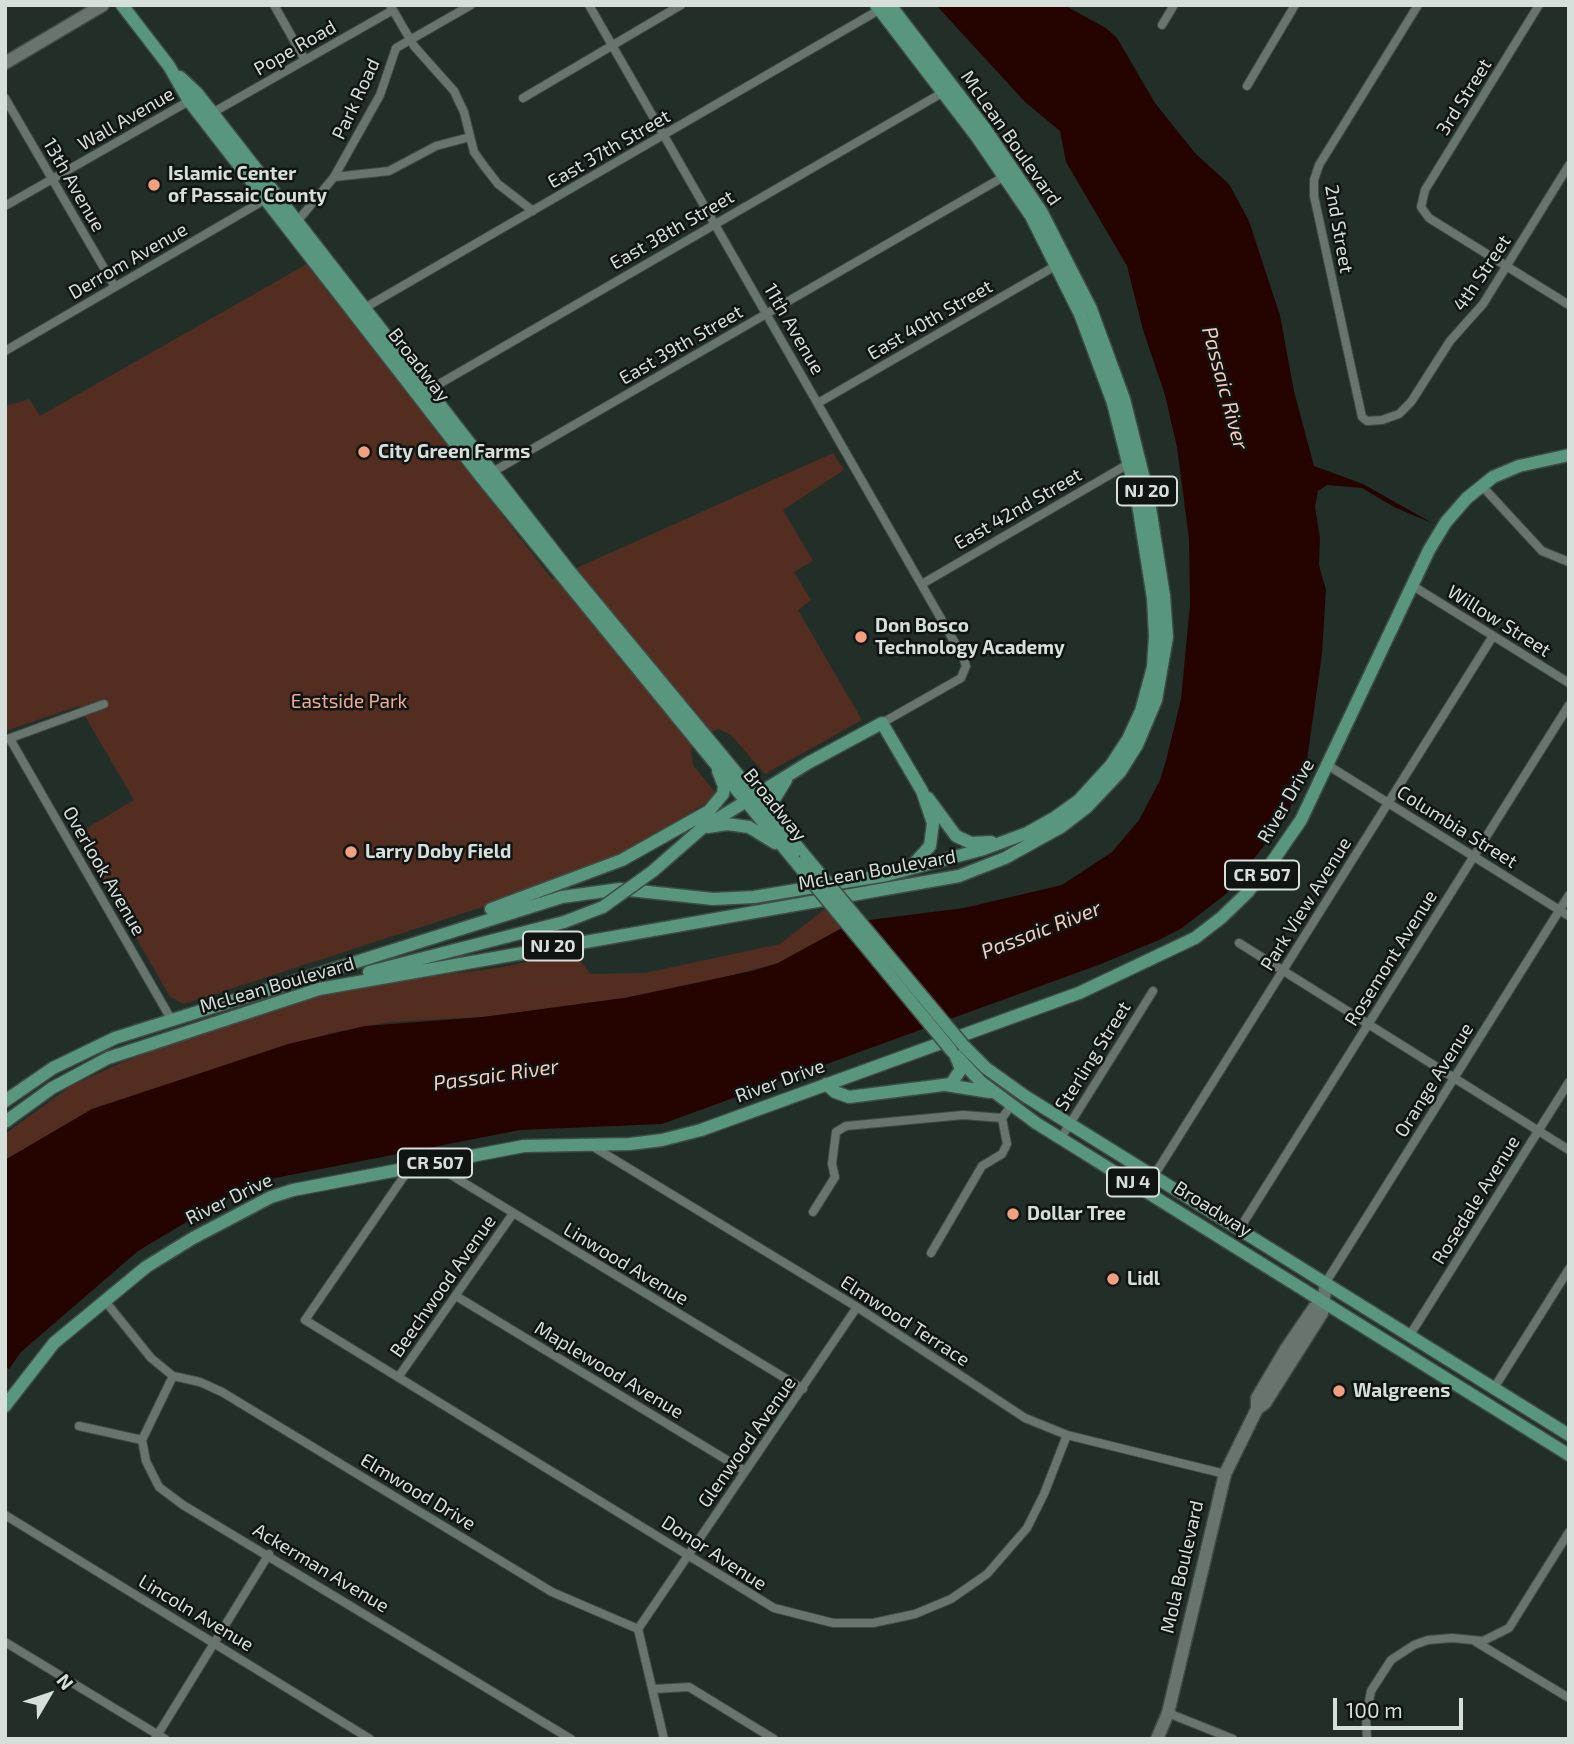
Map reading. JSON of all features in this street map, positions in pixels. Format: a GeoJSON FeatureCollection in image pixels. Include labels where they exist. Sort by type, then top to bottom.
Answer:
{"type":"FeatureCollection","features":[{"type":"Feature","properties":{"kind":"main road","name":"Broadway"},"geometry":{"type":"LineString","coordinates":[[122,5],[169,66],[189,101],[359,311],[486,476],[998,1096],[1060,1138],[1569,1455]]}},
{"type":"Feature","properties":{"kind":"main road","name":"McLean Boulevard"},"geometry":{"type":"LineString","coordinates":[[5,1101],[81,1053],[171,1019],[431,936],[590,891],[634,889],[713,899],[740,899],[906,871],[1012,839],[1060,814],[1091,787],[1120,752],[1145,697],[1153,667],[1155,619],[1130,463],[1098,358],[1057,265],[1005,176],[882,7]]}},
{"type":"Feature","properties":{"kind":"main road","name":"McLean Boulevard"},"geometry":{"type":"LineString","coordinates":[[5,1122],[52,1088],[116,1055],[319,989],[959,876],[1019,852],[1068,822],[1110,783],[1137,745],[1161,684],[1166,653],[1166,618],[1146,483],[1117,376],[1081,287],[1029,191],[986,130],[882,7]]}},
{"type":"Feature","properties":{"kind":"main road","name":"Broadway"},"geometry":{"type":"LineString","coordinates":[[169,66],[197,93],[359,311]]}},
{"type":"Feature","properties":{"kind":"main road","name":"CR 507"},"geometry":{"type":"LineString","coordinates":[[1415,581],[1446,522],[1482,485],[1519,466],[1569,455]]}},
{"type":"Feature","properties":{"kind":"main road","name":"River Drive"},"geometry":{"type":"LineString","coordinates":[[5,1406],[54,1343],[146,1267],[248,1207],[293,1190],[524,1146],[662,1140],[701,1130],[1105,983],[1195,938],[1234,907],[1270,865],[1305,813],[1415,581]]}},
{"type":"Feature","properties":{"kind":"main road"},"geometry":{"type":"LineString","coordinates":[[319,989],[416,958],[564,922],[603,906],[653,871],[701,829],[750,797],[882,723],[922,791],[951,830],[964,840],[980,843],[1012,839]]}},
{"type":"Feature","properties":{"kind":"main road"},"geometry":{"type":"LineString","coordinates":[[431,936],[474,915],[622,860],[709,811],[720,800],[724,786],[705,741]]}},
{"type":"Feature","properties":{"kind":"main road"},"geometry":{"type":"LineString","coordinates":[[793,772],[776,791],[773,801],[774,811],[800,858]]}},
{"type":"Feature","properties":{"kind":"main road"},"geometry":{"type":"LineString","coordinates":[[906,871],[922,857],[933,838],[931,815],[922,791]]}},
{"type":"Feature","properties":{"kind":"main road"},"geometry":{"type":"LineString","coordinates":[[701,829],[726,824],[749,827],[800,858]]}},
{"type":"Feature","properties":{"kind":"main road","name":"Broadway"},"geometry":{"type":"LineString","coordinates":[[957,1048],[1070,1124],[1569,1435]]}},
{"type":"Feature","properties":{"kind":"main road"},"geometry":{"type":"LineString","coordinates":[[945,1085],[956,1080],[961,1069],[957,1048]]}},
{"type":"Feature","properties":{"kind":"main road"},"geometry":{"type":"LineString","coordinates":[[827,1084],[835,1092],[849,1097],[945,1085],[983,1090],[998,1096]]}},
{"type":"Feature","properties":{"kind":"street"},"geometry":{"type":"LineString","coordinates":[[5,63],[103,5]]}},
{"type":"Feature","properties":{"kind":"street"},"geometry":{"type":"LineString","coordinates":[[274,5],[305,61]]}},
{"type":"Feature","properties":{"kind":"street"},"geometry":{"type":"LineString","coordinates":[[409,39],[471,5]]}},
{"type":"Feature","properties":{"kind":"street","name":"11th Avenue"},"geometry":{"type":"LineString","coordinates":[[589,5],[963,657],[965,671],[958,680],[882,723]]}},
{"type":"Feature","properties":{"kind":"street"},"geometry":{"type":"LineString","coordinates":[[523,98],[681,5]]}},
{"type":"Feature","properties":{"kind":"street"},"geometry":{"type":"LineString","coordinates":[[1162,25],[1174,5]]}},
{"type":"Feature","properties":{"kind":"street"},"geometry":{"type":"LineString","coordinates":[[1247,86],[1295,5]]}},
{"type":"Feature","properties":{"kind":"street","name":"2nd Street"},"geometry":{"type":"LineString","coordinates":[[1416,395],[1399,414],[1382,420],[1367,421],[1359,411],[1313,188],[1319,165],[1418,5]]}},
{"type":"Feature","properties":{"kind":"street","name":"3rd Street"},"geometry":{"type":"LineString","coordinates":[[1507,266],[1429,218],[1422,207],[1425,190],[1539,5]]}},
{"type":"Feature","properties":{"kind":"street","name":"East 37th Street"},"geometry":{"type":"LineString","coordinates":[[359,311],[882,7]]}},
{"type":"Feature","properties":{"kind":"street"},"geometry":{"type":"LineString","coordinates":[[391,8],[409,39],[454,91],[464,112],[474,152],[498,184],[533,211]]}},
{"type":"Feature","properties":{"kind":"street","name":"Pope Road"},"geometry":{"type":"LineString","coordinates":[[212,113],[305,61],[391,8]]}},
{"type":"Feature","properties":{"kind":"street","name":"Park Road"},"geometry":{"type":"LineString","coordinates":[[296,223],[334,177],[365,125],[396,48],[409,39]]}},
{"type":"Feature","properties":{"kind":"street","name":"East 38th Street"},"geometry":{"type":"LineString","coordinates":[[423,393],[942,93]]}},
{"type":"Feature","properties":{"kind":"street","name":"13th Avenue"},"geometry":{"type":"LineString","coordinates":[[5,99],[115,288]]}},
{"type":"Feature","properties":{"kind":"street","name":"Wall Avenue"},"geometry":{"type":"LineString","coordinates":[[5,206],[189,101]]}},
{"type":"Feature","properties":{"kind":"street"},"geometry":{"type":"LineString","coordinates":[[334,177],[389,171],[436,146],[470,137]]}},
{"type":"Feature","properties":{"kind":"street","name":"4th Street"},"geometry":{"type":"LineString","coordinates":[[1416,395],[1450,341],[1476,314],[1569,165]]}},
{"type":"Feature","properties":{"kind":"street","name":"East 39th Street"},"geometry":{"type":"LineString","coordinates":[[486,476],[1005,176]]}},
{"type":"Feature","properties":{"kind":"street","name":"Derrom Avenue"},"geometry":{"type":"LineString","coordinates":[[5,351],[266,199]]}},
{"type":"Feature","properties":{"kind":"street","name":"East 40th Street"},"geometry":{"type":"LineString","coordinates":[[818,402],[1057,265]]}},
{"type":"Feature","properties":{"kind":"street"},"geometry":{"type":"LineString","coordinates":[[1507,266],[1569,305]]}},
{"type":"Feature","properties":{"kind":"street","name":"East 42nd Street"},"geometry":{"type":"LineString","coordinates":[[922,584],[1130,463]]}},
{"type":"Feature","properties":{"kind":"street"},"geometry":{"type":"LineString","coordinates":[[1482,485],[1542,551],[1569,562]]}},
{"type":"Feature","properties":{"kind":"street","name":"Willow Street"},"geometry":{"type":"LineString","coordinates":[[1415,581],[1493,636],[1569,683]]}},
{"type":"Feature","properties":{"kind":"street","name":"Park View Avenue"},"geometry":{"type":"LineString","coordinates":[[1145,1190],[1493,636]]}},
{"type":"Feature","properties":{"kind":"street"},"geometry":{"type":"LineString","coordinates":[[8,739],[104,704]]}},
{"type":"Feature","properties":{"kind":"street","name":"Rosemont Avenue"},"geometry":{"type":"LineString","coordinates":[[1240,1228],[1569,705]]}},
{"type":"Feature","properties":{"kind":"street","name":"Overlook Avenue"},"geometry":{"type":"LineString","coordinates":[[8,739],[171,1019]]}},
{"type":"Feature","properties":{"kind":"street","name":"Columbia Street"},"geometry":{"type":"LineString","coordinates":[[1329,766],[1569,916]]}},
{"type":"Feature","properties":{"kind":"street","name":"Orange Avenue"},"geometry":{"type":"LineString","coordinates":[[1326,1282],[1569,895]]}},
{"type":"Feature","properties":{"kind":"street"},"geometry":{"type":"LineString","coordinates":[[1239,943],[1569,1150]]}},
{"type":"Feature","properties":{"kind":"street","name":"Sterling Street"},"geometry":{"type":"LineString","coordinates":[[1060,1138],[1153,991]]}},
{"type":"Feature","properties":{"kind":"street","name":"Rosedale Avenue"},"geometry":{"type":"LineString","coordinates":[[1410,1335],[1569,1082]]}},
{"type":"Feature","properties":{"kind":"street"},"geometry":{"type":"LineString","coordinates":[[930,1253],[982,1166],[1002,1154],[1007,1144],[1002,1118],[1011,1105]]}},
{"type":"Feature","properties":{"kind":"street"},"geometry":{"type":"LineString","coordinates":[[813,1212],[835,1177],[832,1164],[836,1132],[846,1126],[963,1115],[1002,1118]]}},
{"type":"Feature","properties":{"kind":"street","name":"Elmwood Terrace"},"geometry":{"type":"LineString","coordinates":[[590,1144],[857,1307],[1025,1418],[1067,1434],[1225,1474]]}},
{"type":"Feature","properties":{"kind":"street","name":"Linwood Avenue"},"geometry":{"type":"LineString","coordinates":[[433,1164],[512,1215],[803,1389]]}},
{"type":"Feature","properties":{"kind":"street","name":"Donor Avenue"},"geometry":{"type":"LineString","coordinates":[[409,1169],[305,1320],[689,1554],[754,1599],[790,1615],[855,1624],[915,1614],[970,1588],[1017,1543],[1038,1509],[1067,1434]]}},
{"type":"Feature","properties":{"kind":"street","name":"Beechwood Avenue"},"geometry":{"type":"LineString","coordinates":[[399,1376],[512,1215]]}},
{"type":"Feature","properties":{"kind":"street"},"geometry":{"type":"LineString","coordinates":[[1494,1388],[1569,1269]]}},
{"type":"Feature","properties":{"kind":"street"},"geometry":{"type":"LineString","coordinates":[[1324,1301],[1326,1282]]}},
{"type":"Feature","properties":{"kind":"street","name":"Maplewood Avenue"},"geometry":{"type":"LineString","coordinates":[[456,1296],[745,1471]]}},
{"type":"Feature","properties":{"kind":"street","name":"Elmwood Drive"},"geometry":{"type":"LineString","coordinates":[[105,1301],[151,1357],[173,1376],[200,1382],[222,1392],[552,1592],[638,1629]]}},
{"type":"Feature","properties":{"kind":"street","name":"Mola Boulevard"},"geometry":{"type":"LineString","coordinates":[[1157,1739],[1168,1713],[1225,1474],[1257,1409],[1257,1398],[1314,1308],[1324,1301]]}},
{"type":"Feature","properties":{"kind":"street","name":"Glenwood Avenue"},"geometry":{"type":"LineString","coordinates":[[638,1629],[857,1307]]}},
{"type":"Feature","properties":{"kind":"street"},"geometry":{"type":"LineString","coordinates":[[79,1426],[142,1440],[173,1376]]}},
{"type":"Feature","properties":{"kind":"street","name":"Ackerman Avenue"},"geometry":{"type":"LineString","coordinates":[[142,1440],[146,1461],[159,1487],[183,1505],[571,1739]]}},
{"type":"Feature","properties":{"kind":"street","name":"Lincoln Avenue"},"geometry":{"type":"LineString","coordinates":[[5,1515],[370,1739]]}},
{"type":"Feature","properties":{"kind":"street"},"geometry":{"type":"LineString","coordinates":[[1367,1739],[1367,1703],[1376,1679],[1391,1660],[1414,1644],[1428,1640],[1451,1638],[1476,1642],[1491,1639],[1509,1628],[1569,1532]]}},
{"type":"Feature","properties":{"kind":"street"},"geometry":{"type":"LineString","coordinates":[[5,1642],[159,1737],[269,1555]]}},
{"type":"Feature","properties":{"kind":"street"},"geometry":{"type":"LineString","coordinates":[[638,1629],[664,1739]]}},
{"type":"Feature","properties":{"kind":"street"},"geometry":{"type":"LineString","coordinates":[[1476,1642],[1569,1698]]}},
{"type":"Feature","properties":{"kind":"street"},"geometry":{"type":"LineString","coordinates":[[654,1689],[689,1687],[774,1739]]}},
{"type":"Feature","properties":{"kind":"street"},"geometry":{"type":"LineString","coordinates":[[1168,1713],[1233,1739]]}},
{"type":"Feature","properties":{"kind":"green space","name":"Eastside Park"},"geometry":{"type":"Polygon","coordinates":[[[307,264],[552,579],[833,453],[844,470],[783,510],[813,561],[794,572],[811,600],[798,610],[862,720],[765,774],[731,735],[718,729],[705,734],[691,749],[693,765],[718,796],[628,850],[550,885],[184,1004],[170,997],[77,834],[134,800],[79,706],[5,731],[5,406],[29,399],[40,416],[307,264]]]}},
{"type":"Feature","properties":{"kind":"green space"},"geometry":{"type":"Polygon","coordinates":[[[825,909],[842,928],[778,963],[671,991],[483,1017],[390,1022],[331,1033],[92,1109],[5,1160],[5,1134],[71,1086],[125,1061],[201,1032],[354,986],[498,968],[574,952],[590,974],[645,973],[780,944],[825,909]]]}},
{"type":"Feature","properties":{"kind":"water","name":"Passaic River"},"geometry":{"type":"Polygon","coordinates":[[[936,5],[1064,5],[1106,28],[1117,38],[1155,103],[1195,153],[1229,184],[1249,221],[1280,315],[1294,391],[1314,466],[1363,484],[1434,524],[1394,507],[1362,488],[1327,485],[1318,491],[1315,507],[1320,538],[1319,565],[1326,590],[1322,654],[1306,767],[1286,818],[1226,894],[1182,928],[1159,940],[1101,964],[662,1124],[520,1130],[270,1179],[223,1200],[138,1251],[21,1352],[9,1369],[5,1366],[5,1160],[92,1109],[288,1044],[365,1026],[483,1017],[624,998],[752,971],[778,963],[842,928],[861,921],[964,908],[1062,885],[1112,852],[1139,820],[1160,780],[1181,699],[1190,605],[1189,539],[1177,447],[1165,395],[1143,330],[1127,266],[1066,162],[1060,131],[1025,102],[936,5]]]}},
{"type":"Feature","properties":{"kind":"place","name":"Islamic Center of Passaic County"},"geometry":{"type":"Point","coordinates":[154,185]}},
{"type":"Feature","properties":{"kind":"place","name":"City Green Farms"},"geometry":{"type":"Point","coordinates":[364,452]}},
{"type":"Feature","properties":{"kind":"place","name":"Don Bosco Technology Academy"},"geometry":{"type":"Point","coordinates":[861,637]}},
{"type":"Feature","properties":{"kind":"place","name":"Larry Doby Field"},"geometry":{"type":"Point","coordinates":[351,852]}},
{"type":"Feature","properties":{"kind":"place","name":"Dollar Tree"},"geometry":{"type":"Point","coordinates":[1013,1214]}},
{"type":"Feature","properties":{"kind":"place","name":"Lidl"},"geometry":{"type":"Point","coordinates":[1113,1279]}},
{"type":"Feature","properties":{"kind":"place","name":"Walgreens"},"geometry":{"type":"Point","coordinates":[1339,1391]}}]}
